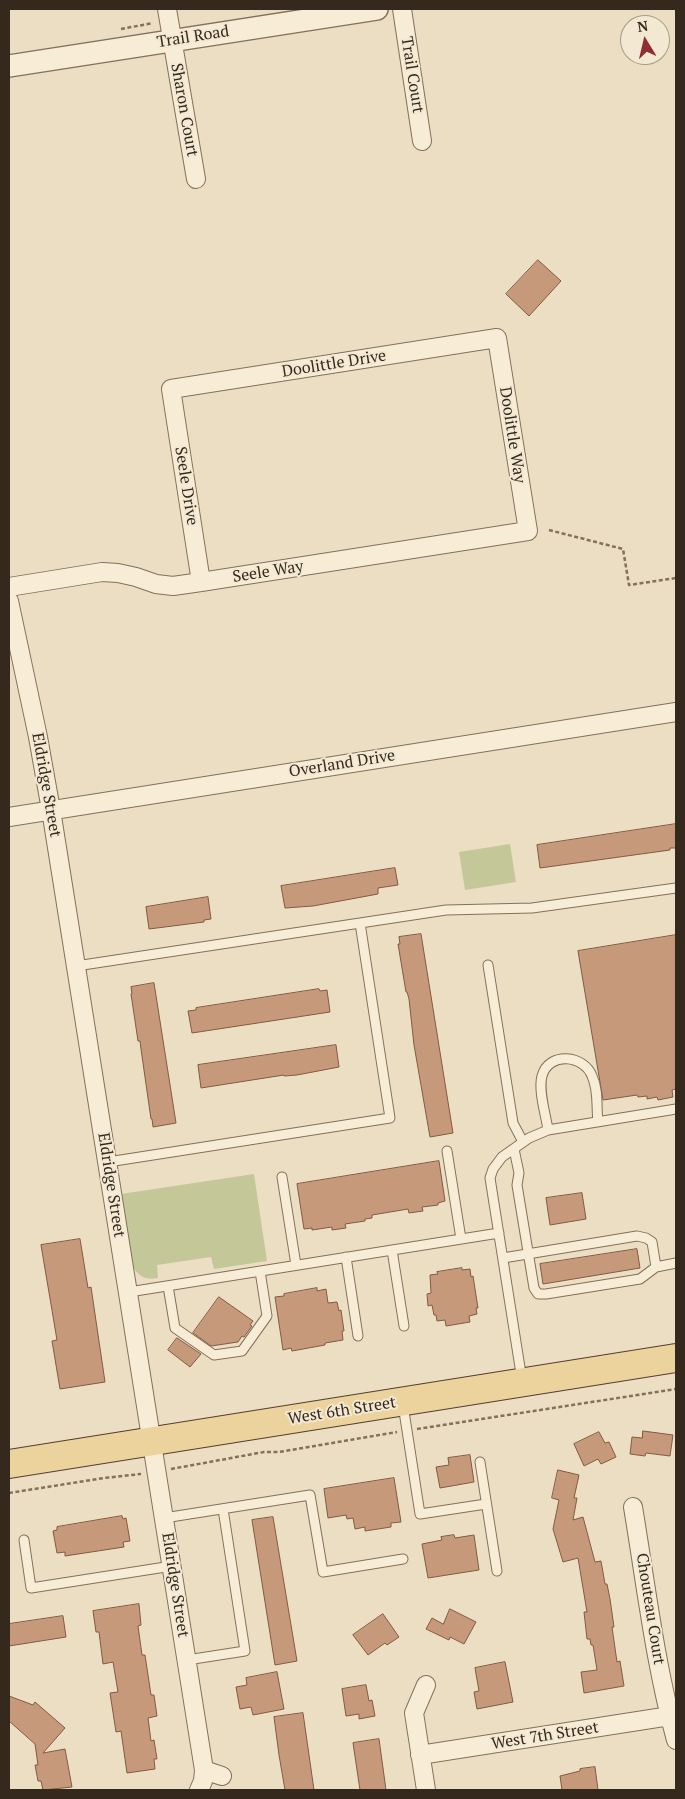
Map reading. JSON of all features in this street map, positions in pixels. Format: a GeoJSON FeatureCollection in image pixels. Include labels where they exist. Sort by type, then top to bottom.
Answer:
{"type":"FeatureCollection","features":[{"type":"Feature","properties":{"kind":"main road","name":"West 6th Street"},"geometry":{"type":"LineString","coordinates":[[9,1464],[676,1358]]}},
{"type":"Feature","properties":{"kind":"street","name":"Sharon Court"},"geometry":{"type":"LineString","coordinates":[[167,9],[196,179]]}},
{"type":"Feature","properties":{"kind":"street","name":"Trail Road"},"geometry":{"type":"LineString","coordinates":[[9,66],[377,9]]}},
{"type":"Feature","properties":{"kind":"street","name":"Trail Court"},"geometry":{"type":"LineString","coordinates":[[402,9],[422,141]]}},
{"type":"Feature","properties":{"kind":"street","name":"Doolittle Drive"},"geometry":{"type":"LineString","coordinates":[[171,389],[497,338]]}},
{"type":"Feature","properties":{"kind":"street","name":"Doolittle Way"},"geometry":{"type":"LineString","coordinates":[[497,338],[528,531]]}},
{"type":"Feature","properties":{"kind":"street","name":"Seele Drive"},"geometry":{"type":"LineString","coordinates":[[171,389],[201,582]]}},
{"type":"Feature","properties":{"kind":"street","name":"Seele Way"},"geometry":{"type":"LineString","coordinates":[[9,587],[102,572],[118,573],[156,584],[173,586],[528,531]]}},
{"type":"Feature","properties":{"kind":"street","name":"Eldridge Street"},"geometry":{"type":"LineString","coordinates":[[9,601],[38,737],[51,810],[204,1770]]}},
{"type":"Feature","properties":{"kind":"street","name":"Overland Drive"},"geometry":{"type":"LineString","coordinates":[[9,817],[676,712]]}},
{"type":"Feature","properties":{"kind":"street","name":"Chouteau Court"},"geometry":{"type":"LineString","coordinates":[[633,1507],[654,1636],[676,1740]]}},
{"type":"Feature","properties":{"kind":"street"},"geometry":{"type":"LineString","coordinates":[[426,1685],[414,1713],[426,1790]]}},
{"type":"Feature","properties":{"kind":"street","name":"West 7th Street"},"geometry":{"type":"LineString","coordinates":[[420,1755],[670,1716]]}},
{"type":"Feature","properties":{"kind":"street"},"geometry":{"type":"LineString","coordinates":[[199,1790],[204,1781],[204,1770],[222,1776]]}},
{"type":"Feature","properties":{"kind":"lane"},"geometry":{"type":"LineString","coordinates":[[76,966],[446,910],[532,908],[676,888]]}},
{"type":"Feature","properties":{"kind":"lane"},"geometry":{"type":"LineString","coordinates":[[108,1162],[390,1118],[360,923]]}},
{"type":"Feature","properties":{"kind":"lane"},"geometry":{"type":"LineString","coordinates":[[488,965],[513,1123],[523,1142]]}},
{"type":"Feature","properties":{"kind":"lane"},"geometry":{"type":"LineString","coordinates":[[548,1130],[541,1086],[542,1075],[548,1066],[564,1058],[582,1063],[589,1069],[598,1102],[596,1112],[598,1122]]}},
{"type":"Feature","properties":{"kind":"lane"},"geometry":{"type":"LineString","coordinates":[[523,1382],[490,1178],[492,1168],[502,1157],[523,1142],[548,1130],[676,1110]]}},
{"type":"Feature","properties":{"kind":"lane"},"geometry":{"type":"LineString","coordinates":[[514,1149],[518,1173],[517,1185],[528,1254],[534,1288],[538,1294],[640,1279],[656,1267],[676,1264]]}},
{"type":"Feature","properties":{"kind":"lane"},"geometry":{"type":"LineString","coordinates":[[447,1151],[461,1239]]}},
{"type":"Feature","properties":{"kind":"lane"},"geometry":{"type":"LineString","coordinates":[[282,1177],[296,1265]]}},
{"type":"Feature","properties":{"kind":"lane"},"geometry":{"type":"LineString","coordinates":[[129,1292],[499,1233]]}},
{"type":"Feature","properties":{"kind":"lane"},"geometry":{"type":"LineString","coordinates":[[503,1258],[637,1236],[652,1242],[656,1267]]}},
{"type":"Feature","properties":{"kind":"lane"},"geometry":{"type":"LineString","coordinates":[[392,1250],[404,1326]]}},
{"type":"Feature","properties":{"kind":"lane"},"geometry":{"type":"LineString","coordinates":[[346,1257],[358,1336]]}},
{"type":"Feature","properties":{"kind":"lane"},"geometry":{"type":"LineString","coordinates":[[168,1286],[175,1328],[214,1355],[242,1351],[267,1316],[260,1271]]}},
{"type":"Feature","properties":{"kind":"lane"},"geometry":{"type":"LineString","coordinates":[[403,1402],[420,1514],[486,1504]]}},
{"type":"Feature","properties":{"kind":"lane"},"geometry":{"type":"LineString","coordinates":[[480,1462],[497,1571]]}},
{"type":"Feature","properties":{"kind":"lane"},"geometry":{"type":"LineString","coordinates":[[164,1518],[310,1495],[323,1572],[403,1559]]}},
{"type":"Feature","properties":{"kind":"lane"},"geometry":{"type":"LineString","coordinates":[[187,1660],[245,1651],[223,1509]]}},
{"type":"Feature","properties":{"kind":"lane"},"geometry":{"type":"LineString","coordinates":[[24,1540],[31,1588],[172,1566]]}},
{"type":"Feature","properties":{"kind":"path"},"geometry":{"type":"LineString","coordinates":[[549,530],[623,549],[629,585],[676,578]]}},
{"type":"Feature","properties":{"kind":"path"},"geometry":{"type":"LineString","coordinates":[[9,1493],[104,1478],[157,1472],[264,1452],[279,1452],[327,1442],[676,1389]]}},
{"type":"Feature","properties":{"kind":"green space"},"geometry":{"type":"Polygon","coordinates":[[[510,844],[516,882],[465,890],[459,852],[510,844]]]}},
{"type":"Feature","properties":{"kind":"green space"},"geometry":{"type":"Polygon","coordinates":[[[254,1174],[267,1261],[214,1269],[211,1257],[157,1265],[158,1278],[154,1279],[138,1274],[133,1267],[121,1194],[254,1174]]]}},
{"type":"Feature","properties":{"kind":"building"},"geometry":{"type":"Polygon","coordinates":[[[538,260],[561,281],[529,316],[506,294],[538,260]]]}},
{"type":"Feature","properties":{"kind":"building"},"geometry":{"type":"Polygon","coordinates":[[[676,824],[676,848],[670,848],[670,850],[540,868],[537,845],[676,824]]]}},
{"type":"Feature","properties":{"kind":"building"},"geometry":{"type":"Polygon","coordinates":[[[395,868],[398,885],[378,888],[378,894],[313,906],[285,908],[281,886],[395,868]]]}},
{"type":"Feature","properties":{"kind":"building"},"geometry":{"type":"Polygon","coordinates":[[[208,897],[211,919],[204,920],[204,922],[149,929],[146,907],[208,897]]]}},
{"type":"Feature","properties":{"kind":"building"},"geometry":{"type":"Polygon","coordinates":[[[421,934],[453,1133],[430,1137],[414,1045],[409,999],[406,992],[398,944],[400,944],[399,937],[421,934]]]}},
{"type":"Feature","properties":{"kind":"building"},"geometry":{"type":"Polygon","coordinates":[[[676,935],[676,1089],[672,1090],[673,1097],[658,1100],[657,1097],[647,1099],[647,1096],[638,1097],[637,1095],[603,1100],[578,951],[676,935]]]}},
{"type":"Feature","properties":{"kind":"building"},"geometry":{"type":"Polygon","coordinates":[[[154,983],[176,1123],[153,1127],[131,987],[154,983]]]}},
{"type":"Feature","properties":{"kind":"building"},"geometry":{"type":"Polygon","coordinates":[[[319,989],[320,991],[327,990],[330,1012],[192,1033],[188,1011],[196,1010],[196,1008],[319,989]]]}},
{"type":"Feature","properties":{"kind":"building"},"geometry":{"type":"Polygon","coordinates":[[[336,1045],[339,1067],[297,1075],[284,1075],[201,1088],[198,1065],[336,1045]]]}},
{"type":"Feature","properties":{"kind":"building"},"geometry":{"type":"Polygon","coordinates":[[[439,1161],[445,1201],[438,1203],[438,1205],[422,1207],[423,1211],[409,1213],[408,1209],[372,1215],[372,1218],[365,1219],[365,1221],[345,1224],[346,1228],[332,1230],[332,1227],[312,1230],[312,1228],[304,1229],[297,1184],[439,1161]]]}},
{"type":"Feature","properties":{"kind":"building"},"geometry":{"type":"Polygon","coordinates":[[[582,1193],[586,1219],[550,1225],[546,1198],[582,1193]]]}},
{"type":"Feature","properties":{"kind":"building"},"geometry":{"type":"Polygon","coordinates":[[[80,1239],[88,1288],[91,1287],[105,1382],[60,1389],[52,1341],[57,1340],[41,1245],[80,1239]]]}},
{"type":"Feature","properties":{"kind":"building"},"geometry":{"type":"Polygon","coordinates":[[[637,1249],[640,1268],[543,1284],[540,1264],[637,1249]]]}},
{"type":"Feature","properties":{"kind":"building"},"geometry":{"type":"Polygon","coordinates":[[[462,1268],[462,1270],[470,1269],[471,1277],[473,1276],[478,1308],[476,1308],[477,1314],[469,1316],[470,1322],[446,1326],[445,1320],[437,1321],[432,1305],[428,1306],[427,1294],[431,1293],[430,1275],[462,1268]]]}},
{"type":"Feature","properties":{"kind":"building"},"geometry":{"type":"Polygon","coordinates":[[[317,1288],[317,1291],[326,1289],[328,1303],[337,1302],[339,1311],[341,1310],[344,1331],[342,1331],[343,1340],[292,1351],[291,1348],[283,1350],[275,1297],[317,1288]]]}},
{"type":"Feature","properties":{"kind":"building"},"geometry":{"type":"Polygon","coordinates":[[[219,1297],[253,1321],[250,1325],[252,1326],[238,1342],[211,1346],[193,1333],[219,1297]]]}},
{"type":"Feature","properties":{"kind":"building"},"geometry":{"type":"Polygon","coordinates":[[[177,1338],[201,1354],[190,1367],[168,1350],[177,1338]]]}},
{"type":"Feature","properties":{"kind":"building"},"geometry":{"type":"Polygon","coordinates":[[[643,1431],[673,1435],[670,1456],[646,1453],[645,1456],[630,1454],[632,1437],[642,1438],[643,1431]]]}},
{"type":"Feature","properties":{"kind":"building"},"geometry":{"type":"Polygon","coordinates":[[[599,1432],[605,1443],[609,1442],[616,1457],[601,1464],[598,1459],[584,1466],[574,1444],[599,1432]]]}},
{"type":"Feature","properties":{"kind":"building"},"geometry":{"type":"Polygon","coordinates":[[[470,1455],[474,1482],[440,1488],[436,1467],[449,1465],[448,1458],[470,1455]]]}},
{"type":"Feature","properties":{"kind":"building"},"geometry":{"type":"Polygon","coordinates":[[[558,1470],[579,1475],[574,1498],[577,1498],[573,1520],[583,1517],[595,1562],[601,1561],[610,1599],[617,1662],[620,1661],[624,1686],[584,1693],[581,1672],[597,1670],[593,1645],[591,1645],[590,1639],[587,1639],[584,1612],[587,1612],[578,1558],[563,1562],[553,1529],[559,1500],[552,1498],[558,1470]]]}},
{"type":"Feature","properties":{"kind":"building"},"geometry":{"type":"Polygon","coordinates":[[[394,1478],[401,1522],[391,1523],[391,1527],[365,1531],[365,1527],[355,1529],[353,1518],[347,1519],[346,1515],[328,1518],[324,1489],[394,1478]]]}},
{"type":"Feature","properties":{"kind":"building"},"geometry":{"type":"Polygon","coordinates":[[[122,1516],[123,1519],[126,1518],[130,1541],[123,1542],[124,1547],[65,1556],[65,1552],[57,1553],[53,1531],[57,1530],[57,1527],[122,1516]]]}},
{"type":"Feature","properties":{"kind":"building"},"geometry":{"type":"Polygon","coordinates":[[[273,1517],[297,1661],[275,1665],[252,1520],[273,1517]]]}},
{"type":"Feature","properties":{"kind":"building"},"geometry":{"type":"Polygon","coordinates":[[[454,1535],[455,1538],[474,1535],[479,1570],[428,1578],[422,1544],[442,1540],[441,1537],[454,1535]]]}},
{"type":"Feature","properties":{"kind":"building"},"geometry":{"type":"Polygon","coordinates":[[[139,1604],[141,1625],[138,1626],[142,1655],[145,1655],[151,1695],[154,1695],[157,1716],[148,1718],[151,1741],[154,1740],[157,1759],[154,1759],[155,1769],[127,1773],[121,1731],[116,1732],[110,1693],[118,1692],[113,1662],[103,1664],[99,1632],[96,1632],[93,1611],[139,1604]]]}},
{"type":"Feature","properties":{"kind":"building"},"geometry":{"type":"Polygon","coordinates":[[[450,1609],[476,1622],[464,1644],[450,1637],[449,1640],[426,1629],[432,1618],[443,1624],[450,1609]]]}},
{"type":"Feature","properties":{"kind":"building"},"geometry":{"type":"Polygon","coordinates":[[[383,1614],[399,1637],[387,1645],[385,1643],[368,1655],[353,1635],[383,1614]]]}},
{"type":"Feature","properties":{"kind":"building"},"geometry":{"type":"Polygon","coordinates":[[[63,1616],[66,1637],[9,1646],[9,1624],[63,1616]]]}},
{"type":"Feature","properties":{"kind":"building"},"geometry":{"type":"Polygon","coordinates":[[[505,1662],[513,1702],[477,1709],[474,1692],[479,1691],[475,1668],[505,1662]]]}},
{"type":"Feature","properties":{"kind":"building"},"geometry":{"type":"Polygon","coordinates":[[[277,1672],[284,1709],[253,1715],[251,1707],[240,1709],[236,1687],[247,1685],[246,1678],[277,1672]]]}},
{"type":"Feature","properties":{"kind":"building"},"geometry":{"type":"Polygon","coordinates":[[[366,1685],[369,1701],[372,1700],[375,1716],[359,1719],[359,1714],[346,1716],[342,1689],[366,1685]]]}},
{"type":"Feature","properties":{"kind":"building"},"geometry":{"type":"Polygon","coordinates":[[[9,1696],[33,1705],[35,1702],[65,1728],[43,1753],[65,1749],[72,1787],[43,1790],[41,1781],[38,1781],[35,1765],[38,1765],[35,1744],[9,1721],[9,1696]]]}},
{"type":"Feature","properties":{"kind":"building"},"geometry":{"type":"Polygon","coordinates":[[[303,1713],[314,1790],[285,1790],[274,1717],[303,1713]]]}},
{"type":"Feature","properties":{"kind":"building"},"geometry":{"type":"Polygon","coordinates":[[[379,1739],[386,1790],[360,1790],[353,1743],[379,1739]]]}},
{"type":"Feature","properties":{"kind":"building"},"geometry":{"type":"Polygon","coordinates":[[[595,1767],[598,1790],[562,1790],[560,1776],[580,1771],[580,1769],[595,1767]]]}}]}
